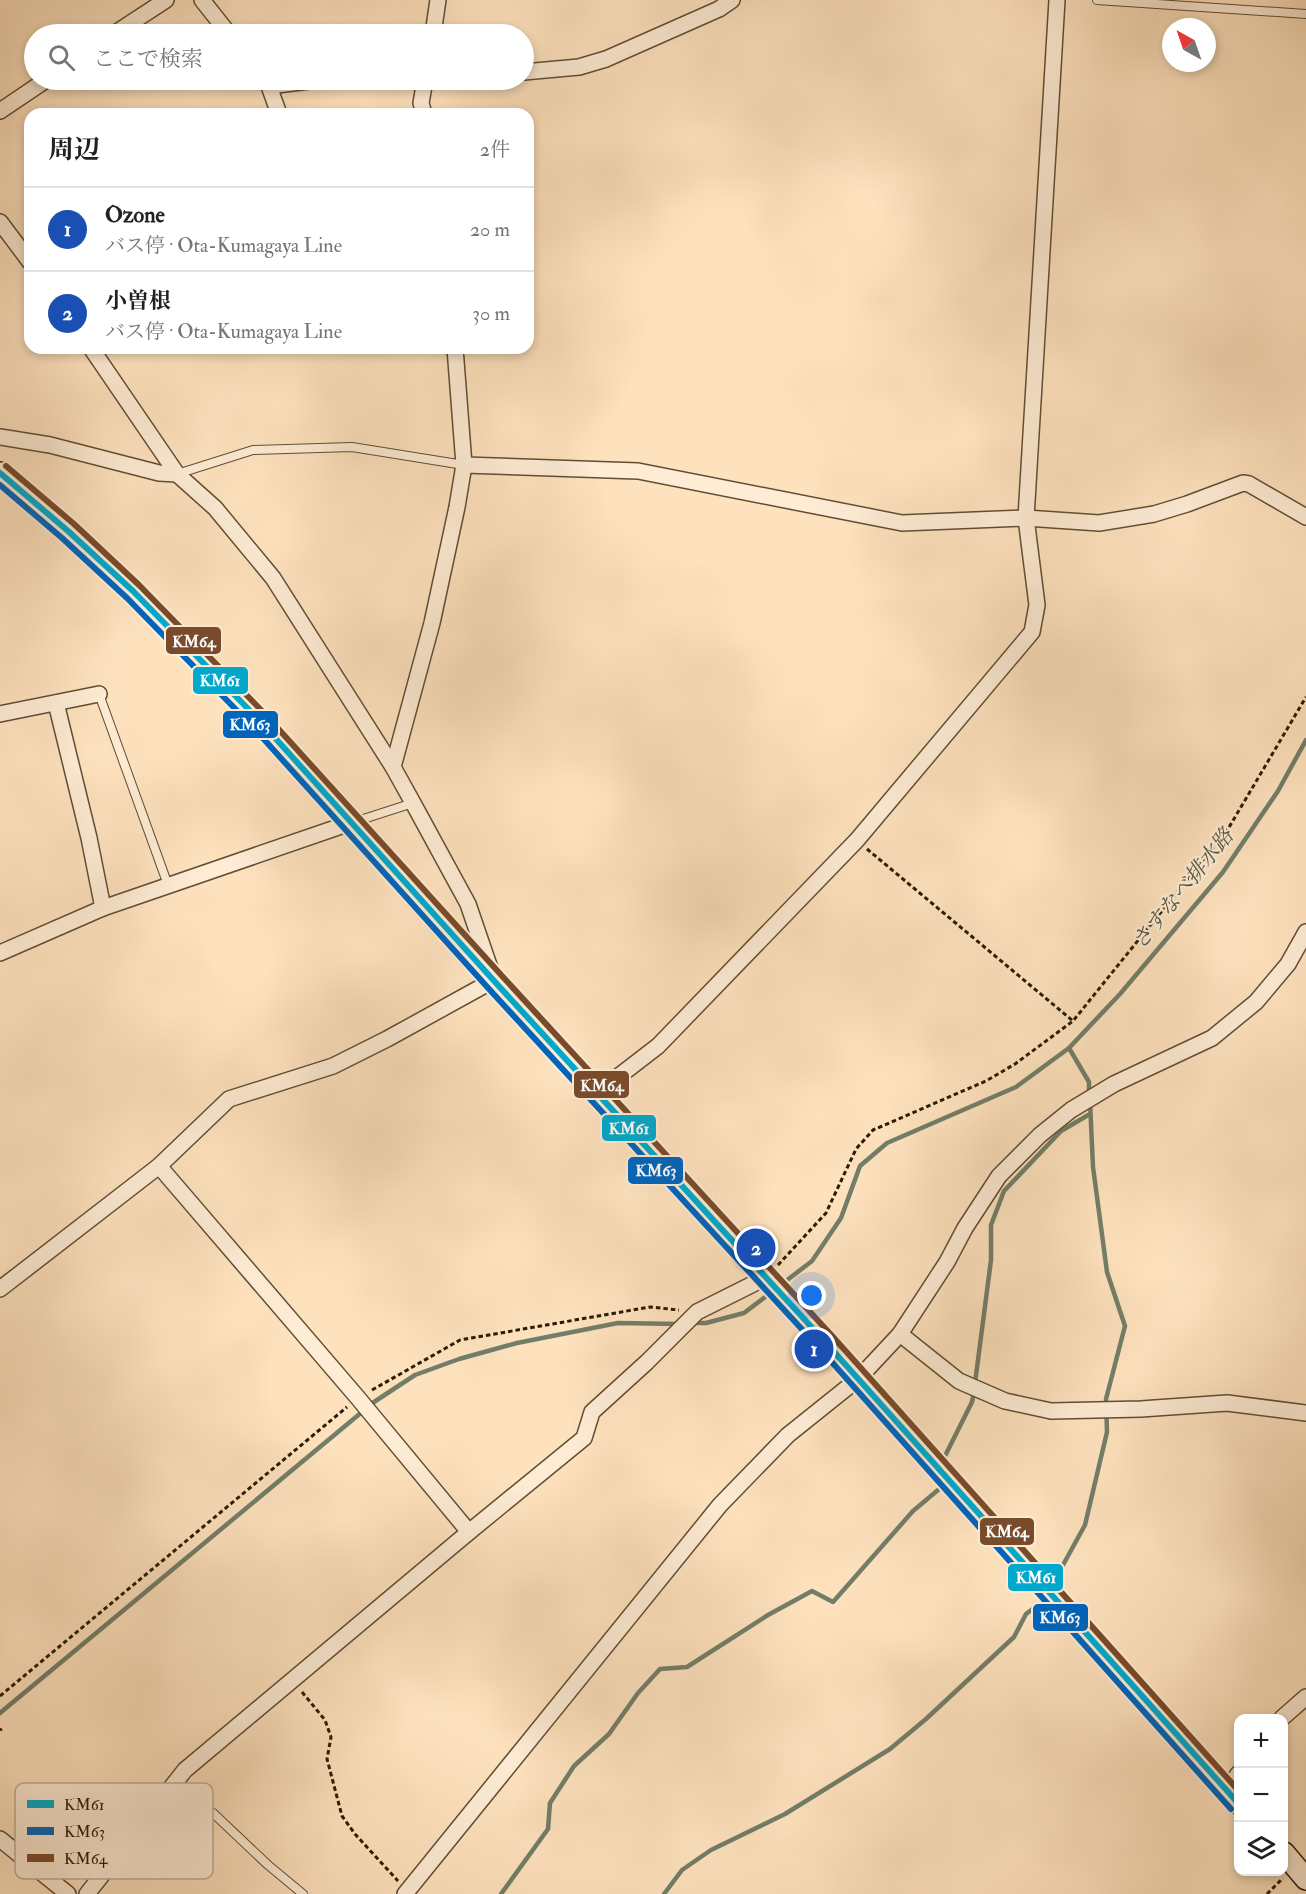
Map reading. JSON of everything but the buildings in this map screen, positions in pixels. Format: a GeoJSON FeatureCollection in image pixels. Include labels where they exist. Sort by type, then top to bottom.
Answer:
{"type":"FeatureCollection","features":[{"type":"Feature","properties":{"kind":"main road"},"geometry":{"type":"LineString","coordinates":[[0,473],[141,598],[202,659],[1234,1789]]}},
{"type":"Feature","properties":{"kind":"main road"},"geometry":{"type":"LineString","coordinates":[[1288,1859],[1306,1879]]}},
{"type":"Feature","properties":{"kind":"street"},"geometry":{"type":"LineString","coordinates":[[129,24],[166,0]]}},
{"type":"Feature","properties":{"kind":"street"},"geometry":{"type":"LineString","coordinates":[[202,0],[221,24]]}},
{"type":"Feature","properties":{"kind":"street"},"geometry":{"type":"LineString","coordinates":[[434,24],[438,0]]}},
{"type":"Feature","properties":{"kind":"street"},"geometry":{"type":"LineString","coordinates":[[534,71],[579,67],[606,59],[719,9],[732,0]]}},
{"type":"Feature","properties":{"kind":"street"},"geometry":{"type":"LineString","coordinates":[[597,1093],[658,1046],[857,840],[1032,632],[1036,605],[1026,518],[1057,0]]}},
{"type":"Feature","properties":{"kind":"street"},"geometry":{"type":"LineString","coordinates":[[0,111],[31,90]]}},
{"type":"Feature","properties":{"kind":"street"},"geometry":{"type":"LineString","coordinates":[[270,90],[277,108]]}},
{"type":"Feature","properties":{"kind":"street"},"geometry":{"type":"LineString","coordinates":[[423,108],[424,90]]}},
{"type":"Feature","properties":{"kind":"street"},"geometry":{"type":"LineString","coordinates":[[0,222],[24,254]]}},
{"type":"Feature","properties":{"kind":"street"},"geometry":{"type":"LineString","coordinates":[[0,1289],[159,1167],[229,1099],[333,1066],[494,980],[468,904],[413,803],[393,767],[273,578],[215,508],[177,474],[95,354]]}},
{"type":"Feature","properties":{"kind":"street"},"geometry":{"type":"LineString","coordinates":[[393,767],[432,623],[464,465],[455,354]]}},
{"type":"Feature","properties":{"kind":"street"},"geometry":{"type":"LineString","coordinates":[[0,437],[50,445],[159,473],[177,474]]}},
{"type":"Feature","properties":{"kind":"street"},"geometry":{"type":"LineString","coordinates":[[464,465],[638,471],[902,523],[1026,518],[1099,523],[1154,514],[1243,483],[1249,484],[1306,517]]}},
{"type":"Feature","properties":{"kind":"street"},"geometry":{"type":"LineString","coordinates":[[0,714],[99,694]]}},
{"type":"Feature","properties":{"kind":"street"},"geometry":{"type":"LineString","coordinates":[[56,703],[89,838],[103,908]]}},
{"type":"Feature","properties":{"kind":"street"},"geometry":{"type":"LineString","coordinates":[[0,953],[103,908],[353,822]]}},
{"type":"Feature","properties":{"kind":"street"},"geometry":{"type":"LineString","coordinates":[[406,1893],[720,1505],[788,1435],[858,1379],[900,1334],[999,1176],[1040,1135],[1079,1105],[1114,1084],[1212,1038],[1256,1002],[1288,964],[1306,932]]}},
{"type":"Feature","properties":{"kind":"street"},"geometry":{"type":"LineString","coordinates":[[159,1167],[358,1398],[469,1532]]}},
{"type":"Feature","properties":{"kind":"street"},"geometry":{"type":"LineString","coordinates":[[175,1783],[184,1770],[584,1438],[592,1412],[697,1312],[768,1279]]}},
{"type":"Feature","properties":{"kind":"street"},"geometry":{"type":"LineString","coordinates":[[900,1334],[959,1381],[1005,1401],[1052,1411],[1117,1410],[1227,1403],[1306,1413]]}},
{"type":"Feature","properties":{"kind":"street"},"geometry":{"type":"LineString","coordinates":[[1287,1714],[1306,1697]]}},
{"type":"Feature","properties":{"kind":"street"},"geometry":{"type":"LineString","coordinates":[[0,1839],[15,1851]]}},
{"type":"Feature","properties":{"kind":"street"},"geometry":{"type":"LineString","coordinates":[[49,1879],[68,1894]]}},
{"type":"Feature","properties":{"kind":"street"},"geometry":{"type":"LineString","coordinates":[[87,1894],[99,1879]]}},
{"type":"Feature","properties":{"kind":"lane"},"geometry":{"type":"LineString","coordinates":[[1097,0],[1306,14]]}},
{"type":"Feature","properties":{"kind":"lane"},"geometry":{"type":"LineString","coordinates":[[177,474],[253,450],[352,447],[464,465]]}},
{"type":"Feature","properties":{"kind":"lane"},"geometry":{"type":"LineString","coordinates":[[99,694],[168,885]]}},
{"type":"Feature","properties":{"kind":"lane"},"geometry":{"type":"LineString","coordinates":[[353,822],[413,803]]}},
{"type":"Feature","properties":{"kind":"lane"},"geometry":{"type":"LineString","coordinates":[[213,1813],[268,1865],[303,1894]]}},
{"type":"Feature","properties":{"kind":"path"},"geometry":{"type":"LineString","coordinates":[[768,1279],[826,1213],[856,1149],[873,1130],[986,1081],[1015,1064],[1073,1021],[1228,828],[1306,697]]}},
{"type":"Feature","properties":{"kind":"path"},"geometry":{"type":"LineString","coordinates":[[857,840],[1073,1021]]}},
{"type":"Feature","properties":{"kind":"path"},"geometry":{"type":"LineString","coordinates":[[0,1696],[358,1398],[460,1340],[650,1307],[697,1312]]}},
{"type":"Feature","properties":{"kind":"path"},"geometry":{"type":"LineString","coordinates":[[293,1679],[325,1720],[331,1737],[327,1759],[342,1816],[406,1893]]}},
{"type":"Feature","properties":{"kind":"waterway","name":"さすなべ排水路"},"geometry":{"type":"LineString","coordinates":[[782,1284],[812,1261],[841,1218],[860,1166],[887,1143],[1016,1087],[1069,1048],[1120,994],[1223,872],[1278,791],[1306,740]]}},
{"type":"Feature","properties":{"kind":"waterway"},"geometry":{"type":"LineString","coordinates":[[1069,1048],[1089,1082],[1089,1094]]}},
{"type":"Feature","properties":{"kind":"waterway"},"geometry":{"type":"LineString","coordinates":[[1052,1585],[1085,1525],[1107,1432],[1106,1399],[1125,1326],[1107,1272],[1093,1167],[1090,1102]]}},
{"type":"Feature","properties":{"kind":"waterway"},"geometry":{"type":"LineString","coordinates":[[975,1383],[991,1260],[991,1225],[1004,1191],[1061,1131],[1090,1114]]}},
{"type":"Feature","properties":{"kind":"waterway"},"geometry":{"type":"LineString","coordinates":[[691,1323],[706,1323],[744,1313],[773,1291]]}},
{"type":"Feature","properties":{"kind":"waterway"},"geometry":{"type":"LineString","coordinates":[[0,1713],[374,1402],[415,1375],[459,1359],[517,1343],[618,1323],[680,1324]]}},
{"type":"Feature","properties":{"kind":"waterway"},"geometry":{"type":"LineString","coordinates":[[945,1456],[972,1402],[974,1392]]}},
{"type":"Feature","properties":{"kind":"waterway"},"geometry":{"type":"LineString","coordinates":[[501,1894],[548,1829],[550,1803],[574,1766],[609,1734],[638,1693],[660,1669],[687,1667],[768,1615],[812,1591],[833,1602],[913,1511],[938,1490]]}},
{"type":"Feature","properties":{"kind":"waterway"},"geometry":{"type":"LineString","coordinates":[[664,1894],[682,1870],[711,1850],[785,1814],[890,1749],[926,1719],[1014,1637],[1026,1614],[1042,1602]]}},
{"type":"Feature","properties":{"kind":"transit line","name":"KM64"},"geometry":{"type":"LineString","coordinates":[[6,466],[74,524],[139,585],[264,713],[834,1338],[1234,1786]]}},
{"type":"Feature","properties":{"kind":"transit line","name":"KM61"},"geometry":{"type":"LineString","coordinates":[[0,473],[133,591],[258,719],[827,1344],[1234,1799]]}},
{"type":"Feature","properties":{"kind":"transit line","name":"KM63"},"geometry":{"type":"LineString","coordinates":[[0,485],[127,598],[251,725],[489,989],[821,1350],[1231,1809]]}},
{"type":"Feature","properties":{"kind":"place","name":"小曽根"},"geometry":{"type":"Point","coordinates":[756,1248]}},
{"type":"Feature","properties":{"kind":"place","name":"Ozone"},"geometry":{"type":"Point","coordinates":[814,1349]}}]}
